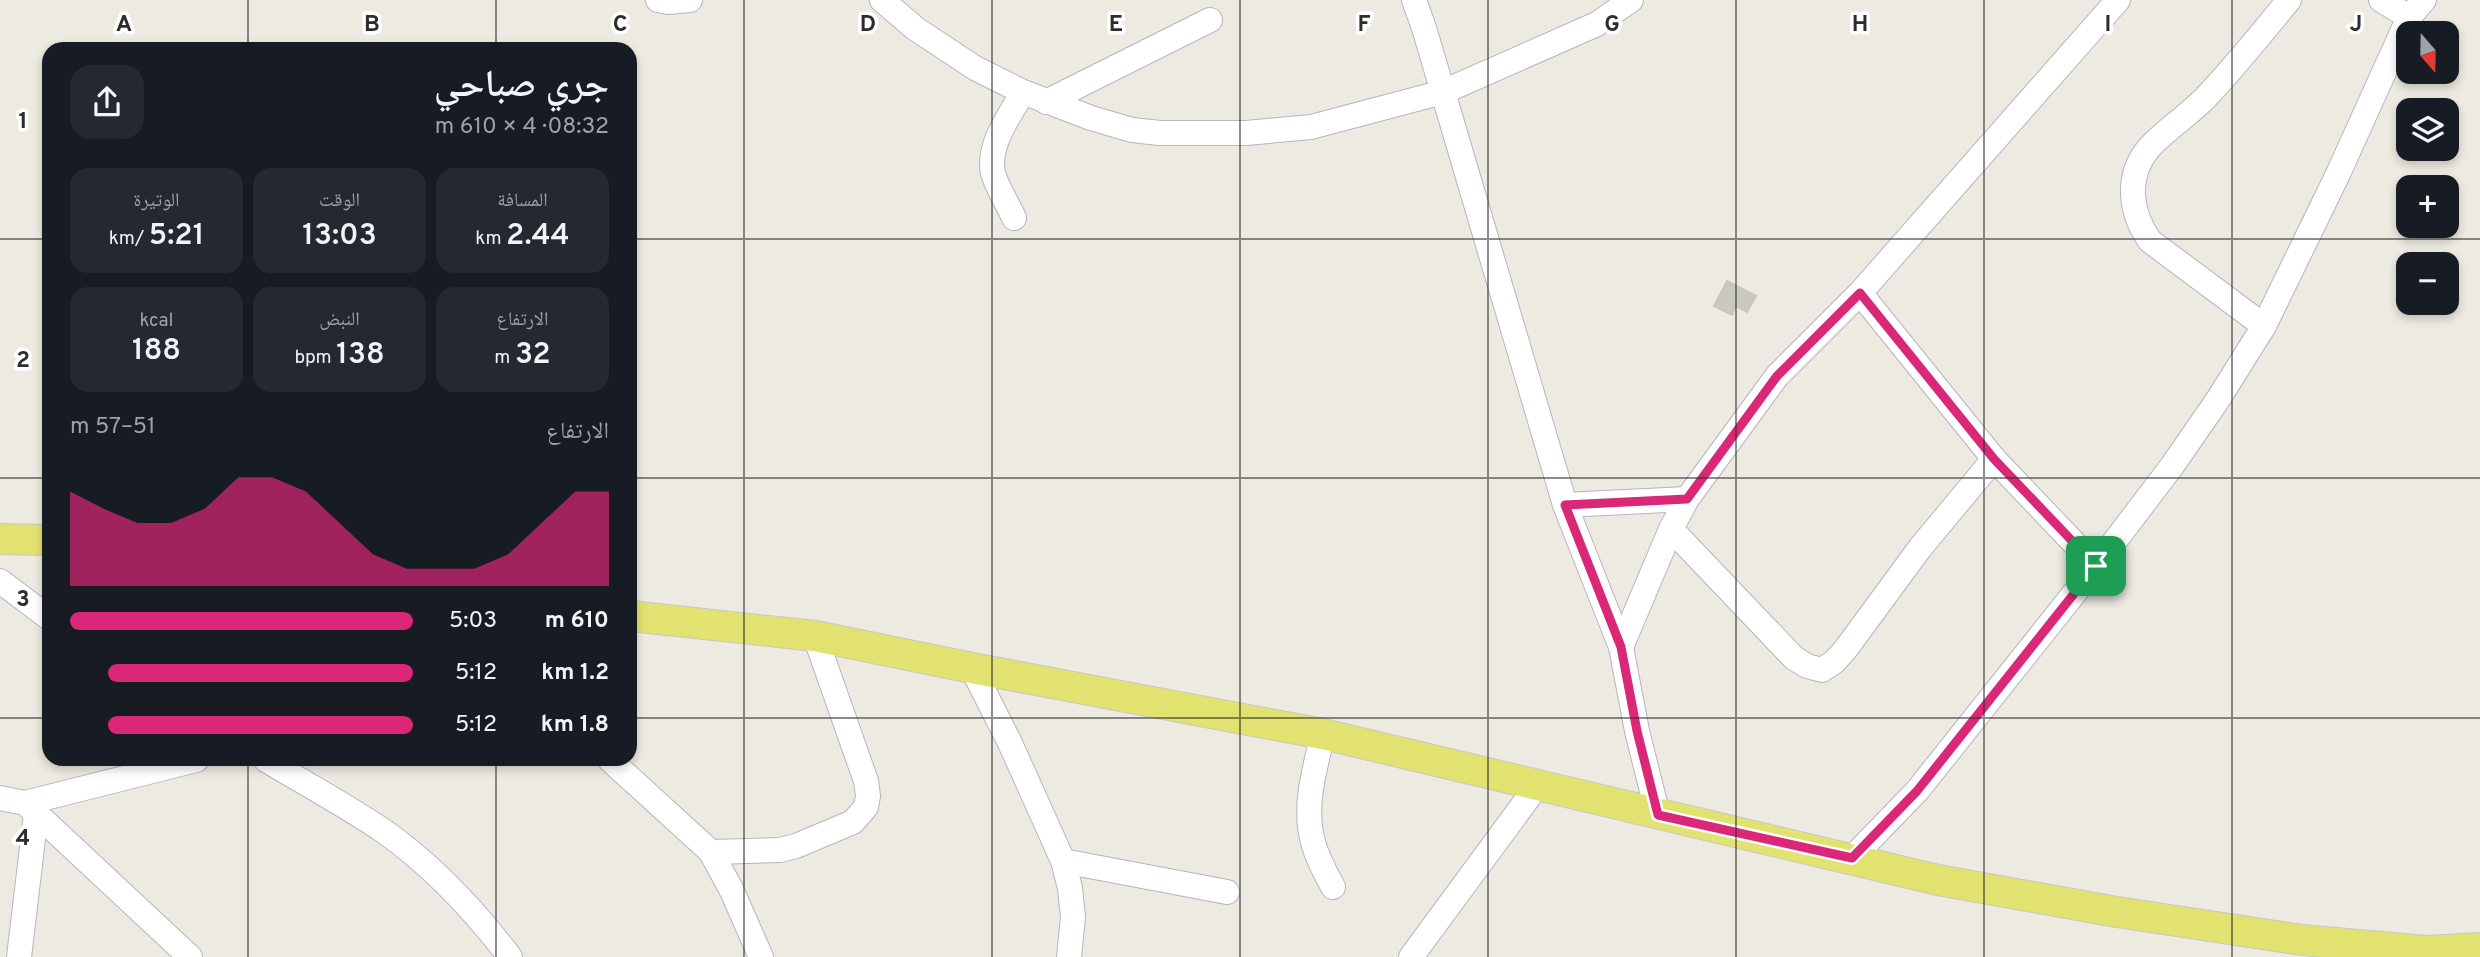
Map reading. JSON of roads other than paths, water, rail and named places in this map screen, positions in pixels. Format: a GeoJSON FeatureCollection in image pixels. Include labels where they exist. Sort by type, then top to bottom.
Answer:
{"type":"FeatureCollection","features":[{"type":"Feature","properties":{"kind":"main road"},"geometry":{"type":"LineString","coordinates":[[0,539],[42,540]]}},
{"type":"Feature","properties":{"kind":"main road"},"geometry":{"type":"LineString","coordinates":[[637,617],[815,636],[1323,734],[1938,880],[2117,912],[2302,940],[2422,954],[2480,948]]}},
{"type":"Feature","properties":{"kind":"street"},"geometry":{"type":"LineString","coordinates":[[658,0],[690,0]]}},
{"type":"Feature","properties":{"kind":"street"},"geometry":{"type":"LineString","coordinates":[[882,0],[916,29],[975,68],[1023,92],[1091,118],[1132,130],[1160,133],[1246,133],[1311,127],[1443,92],[1597,24],[1631,0]]}},
{"type":"Feature","properties":{"kind":"street"},"geometry":{"type":"LineString","coordinates":[[1414,0],[1565,505],[1621,647],[1637,731],[1658,815]]}},
{"type":"Feature","properties":{"kind":"street"},"geometry":{"type":"LineString","coordinates":[[1621,647],[1671,529],[1687,499],[1777,376],[1860,293],[2118,0]]}},
{"type":"Feature","properties":{"kind":"street"},"geometry":{"type":"LineString","coordinates":[[2264,326],[2150,242],[2139,226],[2131,192],[2135,173],[2148,149],[2207,97],[2289,0]]}},
{"type":"Feature","properties":{"kind":"street"},"geometry":{"type":"LineString","coordinates":[[1852,858],[1917,791],[2096,566],[2172,466],[2264,326],[2416,9],[2381,0]]}},
{"type":"Feature","properties":{"kind":"street"},"geometry":{"type":"LineString","coordinates":[[1046,102],[1210,20]]}},
{"type":"Feature","properties":{"kind":"street"},"geometry":{"type":"LineString","coordinates":[[1014,218],[993,173],[992,155],[1000,133],[1023,92]]}},
{"type":"Feature","properties":{"kind":"street"},"geometry":{"type":"LineString","coordinates":[[1860,293],[1994,459],[2096,566]]}},
{"type":"Feature","properties":{"kind":"street"},"geometry":{"type":"LineString","coordinates":[[1671,529],[1794,658],[1807,666],[1822,670],[1846,650],[1920,548],[1994,459]]}},
{"type":"Feature","properties":{"kind":"street"},"geometry":{"type":"LineString","coordinates":[[1565,505],[1687,499]]}},
{"type":"Feature","properties":{"kind":"street"},"geometry":{"type":"LineString","coordinates":[[0,581],[42,613]]}},
{"type":"Feature","properties":{"kind":"street"},"geometry":{"type":"LineString","coordinates":[[711,852],[788,848],[853,822],[866,807],[866,781],[815,636]]}},
{"type":"Feature","properties":{"kind":"street"},"geometry":{"type":"LineString","coordinates":[[972,668],[1010,743],[1063,861],[1070,888],[1073,917],[1069,957]]}},
{"type":"Feature","properties":{"kind":"street"},"geometry":{"type":"LineString","coordinates":[[1323,734],[1311,786],[1309,816],[1311,838],[1333,887]]}},
{"type":"Feature","properties":{"kind":"street"},"geometry":{"type":"LineString","coordinates":[[30,809],[176,766]]}},
{"type":"Feature","properties":{"kind":"street"},"geometry":{"type":"LineString","coordinates":[[276,766],[399,843],[460,898],[510,957]]}},
{"type":"Feature","properties":{"kind":"street"},"geometry":{"type":"LineString","coordinates":[[617,766],[711,852],[732,891],[761,957]]}},
{"type":"Feature","properties":{"kind":"street"},"geometry":{"type":"LineString","coordinates":[[1411,957],[1537,786]]}},
{"type":"Feature","properties":{"kind":"street"},"geometry":{"type":"LineString","coordinates":[[0,798],[30,809],[190,957]]}},
{"type":"Feature","properties":{"kind":"street"},"geometry":{"type":"LineString","coordinates":[[19,957],[30,809]]}},
{"type":"Feature","properties":{"kind":"street"},"geometry":{"type":"LineString","coordinates":[[1063,861],[1227,892]]}}]}
